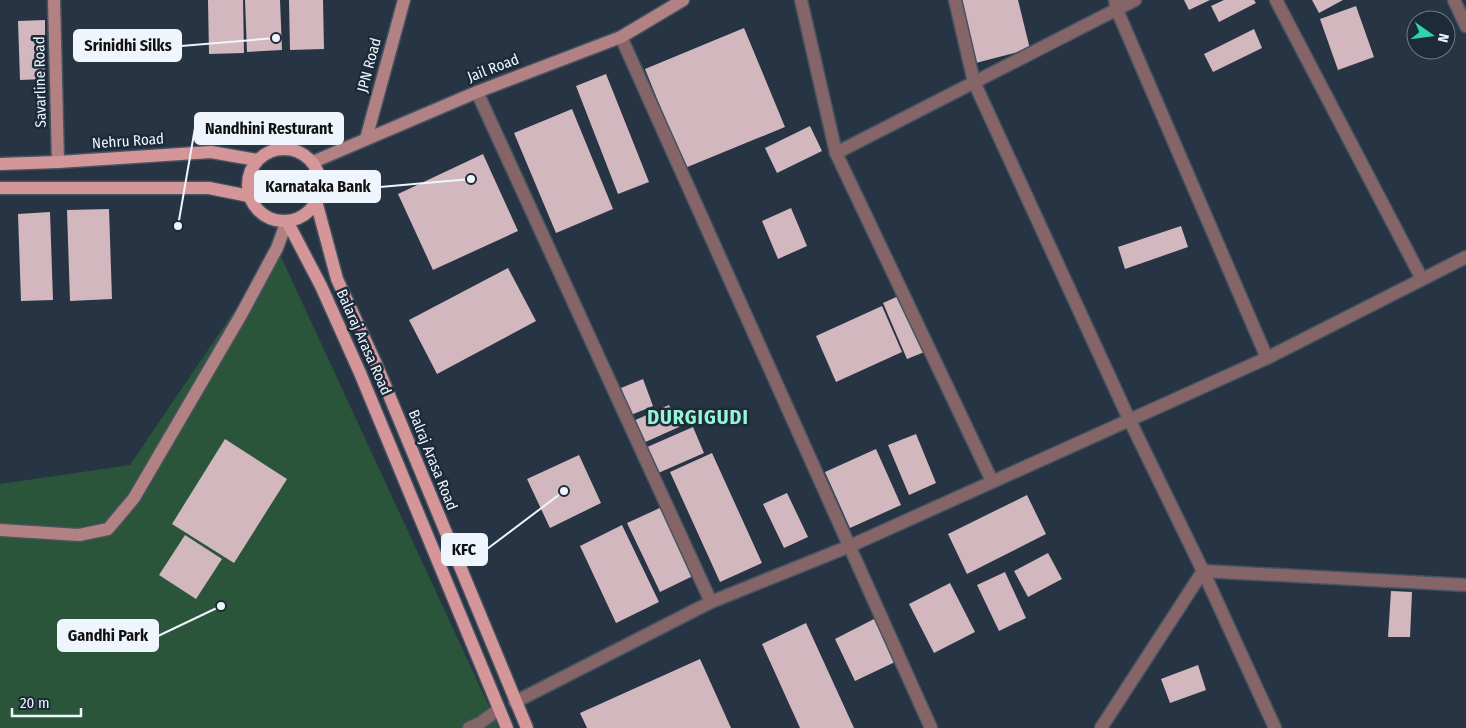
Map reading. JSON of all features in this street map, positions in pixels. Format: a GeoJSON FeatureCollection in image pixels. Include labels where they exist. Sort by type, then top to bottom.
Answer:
{"type":"FeatureCollection","features":[{"type":"Feature","properties":{"kind":"main road"},"geometry":{"type":"LineString","coordinates":[[283,148],[307,155],[319,173],[321,186],[310,211],[299,218],[287,222],[263,215],[255,207],[249,196],[247,183],[250,171],[257,160],[270,150],[283,148]]}},
{"type":"Feature","properties":{"kind":"main road","name":"Nehru Road"},"geometry":{"type":"LineString","coordinates":[[0,164],[211,152],[257,160]]}},
{"type":"Feature","properties":{"kind":"main road"},"geometry":{"type":"LineString","coordinates":[[0,188],[209,188],[249,196]]}},
{"type":"Feature","properties":{"kind":"main road","name":"Balraj Arasa Road"},"geometry":{"type":"LineString","coordinates":[[316,201],[337,279],[377,366],[527,728]]}},
{"type":"Feature","properties":{"kind":"main road","name":"Balaraj Arasa Road"},"geometry":{"type":"LineString","coordinates":[[287,222],[321,286],[360,374],[507,728]]}},
{"type":"Feature","properties":{"kind":"street","name":"Savarline Road"},"geometry":{"type":"LineString","coordinates":[[54,0],[58,162]]}},
{"type":"Feature","properties":{"kind":"street","name":"JPN Road"},"geometry":{"type":"LineString","coordinates":[[366,139],[404,0]]}},
{"type":"Feature","properties":{"kind":"street","name":"Jail Road"},"geometry":{"type":"LineString","coordinates":[[313,162],[478,92],[621,36],[683,0]]}},
{"type":"Feature","properties":{"kind":"street"},"geometry":{"type":"LineString","coordinates":[[801,0],[836,152],[992,481]]}},
{"type":"Feature","properties":{"kind":"street"},"geometry":{"type":"LineString","coordinates":[[955,0],[974,82],[1129,419],[1203,571],[1275,728]]}},
{"type":"Feature","properties":{"kind":"street"},"geometry":{"type":"LineString","coordinates":[[836,152],[974,82],[1116,5],[1134,0]]}},
{"type":"Feature","properties":{"kind":"street"},"geometry":{"type":"LineString","coordinates":[[1276,0],[1422,279]]}},
{"type":"Feature","properties":{"kind":"street"},"geometry":{"type":"LineString","coordinates":[[1454,0],[1466,26]]}},
{"type":"Feature","properties":{"kind":"street"},"geometry":{"type":"LineString","coordinates":[[1116,5],[1267,358]]}},
{"type":"Feature","properties":{"kind":"street"},"geometry":{"type":"LineString","coordinates":[[621,36],[931,728]]}},
{"type":"Feature","properties":{"kind":"street"},"geometry":{"type":"LineString","coordinates":[[478,92],[711,602]]}},
{"type":"Feature","properties":{"kind":"street"},"geometry":{"type":"LineString","coordinates":[[0,530],[79,535],[108,529],[134,498],[241,315],[276,248],[287,222]]}},
{"type":"Feature","properties":{"kind":"street"},"geometry":{"type":"LineString","coordinates":[[515,702],[711,602],[850,546],[1267,358],[1466,257]]}},
{"type":"Feature","properties":{"kind":"street"},"geometry":{"type":"LineString","coordinates":[[1203,571],[1466,586]]}},
{"type":"Feature","properties":{"kind":"street"},"geometry":{"type":"LineString","coordinates":[[1101,728],[1203,571]]}},
{"type":"Feature","properties":{"kind":"street"},"geometry":{"type":"LineString","coordinates":[[469,728],[480,723],[499,709]]}},
{"type":"Feature","properties":{"kind":"green space"},"geometry":{"type":"Polygon","coordinates":[[[277,248],[499,728],[0,728],[0,484],[130,465],[277,248]]]}},
{"type":"Feature","properties":{"kind":"building"},"geometry":{"type":"Polygon","coordinates":[[[208,0],[243,0],[244,53],[209,54],[208,0]]]}},
{"type":"Feature","properties":{"kind":"building"},"geometry":{"type":"Polygon","coordinates":[[[245,0],[280,0],[282,50],[247,52],[245,0]]]}},
{"type":"Feature","properties":{"kind":"building"},"geometry":{"type":"Polygon","coordinates":[[[289,0],[323,0],[324,49],[290,50],[289,0]]]}},
{"type":"Feature","properties":{"kind":"building"},"geometry":{"type":"Polygon","coordinates":[[[956,0],[1018,0],[1030,49],[972,64],[956,0]]]}},
{"type":"Feature","properties":{"kind":"building"},"geometry":{"type":"Polygon","coordinates":[[[1184,0],[1210,0],[1189,10],[1184,0]]]}},
{"type":"Feature","properties":{"kind":"building"},"geometry":{"type":"Polygon","coordinates":[[[1224,0],[1254,0],[1256,3],[1219,22],[1211,6],[1224,0]]]}},
{"type":"Feature","properties":{"kind":"building"},"geometry":{"type":"Polygon","coordinates":[[[1312,0],[1343,0],[1319,13],[1312,0]]]}},
{"type":"Feature","properties":{"kind":"building"},"geometry":{"type":"Polygon","coordinates":[[[1356,6],[1374,57],[1338,70],[1320,19],[1356,6]]]}},
{"type":"Feature","properties":{"kind":"building"},"geometry":{"type":"Polygon","coordinates":[[[45,20],[45,79],[20,80],[18,21],[45,20]]]}},
{"type":"Feature","properties":{"kind":"building"},"geometry":{"type":"Polygon","coordinates":[[[744,28],[785,127],[685,168],[645,69],[744,28]]]}},
{"type":"Feature","properties":{"kind":"building"},"geometry":{"type":"Polygon","coordinates":[[[1254,29],[1262,48],[1213,72],[1204,54],[1254,29]]]}},
{"type":"Feature","properties":{"kind":"building"},"geometry":{"type":"Polygon","coordinates":[[[606,74],[649,182],[618,194],[576,86],[606,74]]]}},
{"type":"Feature","properties":{"kind":"building"},"geometry":{"type":"Polygon","coordinates":[[[572,109],[613,209],[556,233],[514,133],[572,109]]]}},
{"type":"Feature","properties":{"kind":"building"},"geometry":{"type":"Polygon","coordinates":[[[810,126],[822,151],[777,173],[765,148],[810,126]]]}},
{"type":"Feature","properties":{"kind":"building"},"geometry":{"type":"Polygon","coordinates":[[[483,154],[518,231],[433,270],[398,194],[483,154]]]}},
{"type":"Feature","properties":{"kind":"building"},"geometry":{"type":"Polygon","coordinates":[[[791,208],[807,246],[778,259],[762,221],[791,208]]]}},
{"type":"Feature","properties":{"kind":"building"},"geometry":{"type":"Polygon","coordinates":[[[109,209],[112,299],[70,301],[67,210],[109,209]]]}},
{"type":"Feature","properties":{"kind":"building"},"geometry":{"type":"Polygon","coordinates":[[[50,212],[53,300],[21,301],[18,214],[50,212]]]}},
{"type":"Feature","properties":{"kind":"building"},"geometry":{"type":"Polygon","coordinates":[[[1181,226],[1188,247],[1125,269],[1118,247],[1181,226]]]}},
{"type":"Feature","properties":{"kind":"building"},"geometry":{"type":"Polygon","coordinates":[[[508,268],[536,321],[437,374],[409,320],[508,268]]]}},
{"type":"Feature","properties":{"kind":"building"},"geometry":{"type":"Polygon","coordinates":[[[903,294],[927,351],[907,359],[883,303],[903,294]]]}},
{"type":"Feature","properties":{"kind":"building"},"geometry":{"type":"Polygon","coordinates":[[[882,306],[902,352],[836,382],[816,336],[882,306]]]}},
{"type":"Feature","properties":{"kind":"building"},"geometry":{"type":"Polygon","coordinates":[[[643,379],[653,406],[631,415],[621,388],[643,379]]]}},
{"type":"Feature","properties":{"kind":"building"},"geometry":{"type":"Polygon","coordinates":[[[669,405],[679,427],[641,444],[631,422],[669,405]]]}},
{"type":"Feature","properties":{"kind":"building"},"geometry":{"type":"Polygon","coordinates":[[[693,427],[704,453],[656,474],[645,448],[693,427]]]}},
{"type":"Feature","properties":{"kind":"building"},"geometry":{"type":"Polygon","coordinates":[[[916,434],[936,483],[909,495],[888,445],[916,434]]]}},
{"type":"Feature","properties":{"kind":"building"},"geometry":{"type":"Polygon","coordinates":[[[225,439],[287,479],[234,563],[172,524],[225,439]]]}},
{"type":"Feature","properties":{"kind":"building"},"geometry":{"type":"Polygon","coordinates":[[[876,449],[901,505],[850,528],[825,472],[876,449]]]}},
{"type":"Feature","properties":{"kind":"building"},"geometry":{"type":"Polygon","coordinates":[[[712,453],[762,563],[720,582],[670,472],[712,453]]]}},
{"type":"Feature","properties":{"kind":"building"},"geometry":{"type":"Polygon","coordinates":[[[579,455],[601,503],[550,528],[527,479],[579,455]]]}},
{"type":"Feature","properties":{"kind":"building"},"geometry":{"type":"Polygon","coordinates":[[[787,493],[808,537],[784,548],[763,504],[787,493]]]}},
{"type":"Feature","properties":{"kind":"building"},"geometry":{"type":"Polygon","coordinates":[[[1027,495],[1046,534],[967,574],[948,534],[1027,495]]]}},
{"type":"Feature","properties":{"kind":"building"},"geometry":{"type":"Polygon","coordinates":[[[662,507],[695,575],[660,592],[627,523],[662,507]]]}},
{"type":"Feature","properties":{"kind":"building"},"geometry":{"type":"Polygon","coordinates":[[[622,525],[659,602],[616,623],[580,546],[622,525]]]}},
{"type":"Feature","properties":{"kind":"building"},"geometry":{"type":"Polygon","coordinates":[[[185,535],[222,559],[196,599],[159,575],[185,535]]]}},
{"type":"Feature","properties":{"kind":"building"},"geometry":{"type":"Polygon","coordinates":[[[1048,553],[1062,579],[1028,597],[1014,571],[1048,553]]]}},
{"type":"Feature","properties":{"kind":"building"},"geometry":{"type":"Polygon","coordinates":[[[1005,572],[1026,618],[999,631],[977,585],[1005,572]]]}},
{"type":"Feature","properties":{"kind":"building"},"geometry":{"type":"Polygon","coordinates":[[[950,583],[975,632],[934,653],[909,604],[950,583]]]}},
{"type":"Feature","properties":{"kind":"building"},"geometry":{"type":"Polygon","coordinates":[[[1391,591],[1412,592],[1410,637],[1388,637],[1391,591]]]}},
{"type":"Feature","properties":{"kind":"building"},"geometry":{"type":"Polygon","coordinates":[[[874,619],[895,662],[855,681],[835,639],[874,619]]]}},
{"type":"Feature","properties":{"kind":"building"},"geometry":{"type":"Polygon","coordinates":[[[806,623],[854,728],[800,728],[762,644],[806,623]]]}},
{"type":"Feature","properties":{"kind":"building"},"geometry":{"type":"Polygon","coordinates":[[[700,659],[731,728],[587,728],[580,713],[700,659]]]}},
{"type":"Feature","properties":{"kind":"building"},"geometry":{"type":"Polygon","coordinates":[[[1198,665],[1206,690],[1170,703],[1161,679],[1198,665]]]}},
{"type":"Feature","properties":{"kind":"place","name":"Srinidhi Silks"},"geometry":{"type":"Point","coordinates":[276,38]}},
{"type":"Feature","properties":{"kind":"place","name":"Karnataka Bank"},"geometry":{"type":"Point","coordinates":[471,179]}},
{"type":"Feature","properties":{"kind":"place","name":"Nandhini Resturant"},"geometry":{"type":"Point","coordinates":[178,226]}},
{"type":"Feature","properties":{"kind":"place","name":"KFC"},"geometry":{"type":"Point","coordinates":[564,491]}},
{"type":"Feature","properties":{"kind":"place","name":"Gandhi Park"},"geometry":{"type":"Point","coordinates":[221,606]}},
{"type":"Feature","properties":{"kind":"district","name":"DURGIGUDI"},"geometry":{"type":"Point","coordinates":[698,417]}}]}
